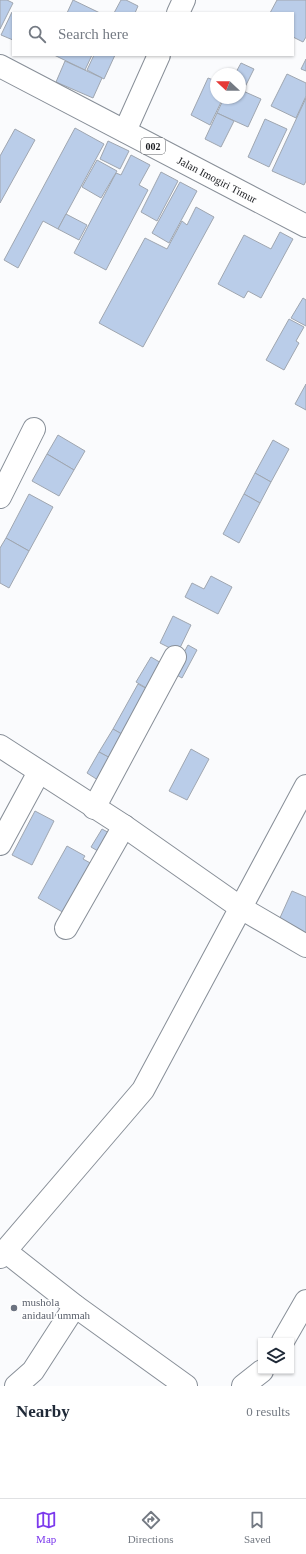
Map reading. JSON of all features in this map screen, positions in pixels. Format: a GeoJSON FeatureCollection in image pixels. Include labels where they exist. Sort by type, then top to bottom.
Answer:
{"type":"FeatureCollection","features":[{"type":"Feature","properties":{"kind":"street"},"geometry":{"type":"LineString","coordinates":[[178,12],[184,0]]}},
{"type":"Feature","properties":{"kind":"street"},"geometry":{"type":"LineString","coordinates":[[125,131],[159,56]]}},
{"type":"Feature","properties":{"kind":"street","name":"Jalan Imogiri Timur"},"geometry":{"type":"LineString","coordinates":[[0,66],[306,226]]}},
{"type":"Feature","properties":{"kind":"street"},"geometry":{"type":"LineString","coordinates":[[0,497],[34,429]]}},
{"type":"Feature","properties":{"kind":"street"},"geometry":{"type":"LineString","coordinates":[[94,808],[175,657]]}},
{"type":"Feature","properties":{"kind":"street"},"geometry":{"type":"LineString","coordinates":[[0,746],[38,772],[124,826],[241,908],[306,946]]}},
{"type":"Feature","properties":{"kind":"street"},"geometry":{"type":"LineString","coordinates":[[0,844],[38,772]]}},
{"type":"Feature","properties":{"kind":"street"},"geometry":{"type":"LineString","coordinates":[[186,1386],[3,1254],[142,1090],[306,786]]}},
{"type":"Feature","properties":{"kind":"street"},"geometry":{"type":"LineString","coordinates":[[66,928],[124,826]]}},
{"type":"Feature","properties":{"kind":"street"},"geometry":{"type":"LineString","coordinates":[[285,1338],[306,1301]]}},
{"type":"Feature","properties":{"kind":"street"},"geometry":{"type":"LineString","coordinates":[[16,1386],[33,1371],[75,1306]]}},
{"type":"Feature","properties":{"kind":"street"},"geometry":{"type":"LineString","coordinates":[[242,1386],[258,1374]]}},
{"type":"Feature","properties":{"kind":"building"},"geometry":{"type":"Polygon","coordinates":[[[0,0],[7,0],[13,3],[0,29],[0,0]]]}},
{"type":"Feature","properties":{"kind":"building"},"geometry":{"type":"Polygon","coordinates":[[[73,0],[98,12],[67,12],[73,0]]]}},
{"type":"Feature","properties":{"kind":"building"},"geometry":{"type":"Polygon","coordinates":[[[121,0],[126,0],[138,6],[135,12],[115,12],[121,0]]]}},
{"type":"Feature","properties":{"kind":"building"},"geometry":{"type":"Polygon","coordinates":[[[277,0],[306,0],[306,37],[303,42],[294,38],[294,12],[271,12],[277,0]]]}},
{"type":"Feature","properties":{"kind":"building"},"geometry":{"type":"Polygon","coordinates":[[[12,12],[12,40],[1,35],[12,12]]]}},
{"type":"Feature","properties":{"kind":"building"},"geometry":{"type":"Polygon","coordinates":[[[56,56],[92,56],[85,70],[56,56]]]}},
{"type":"Feature","properties":{"kind":"building"},"geometry":{"type":"Polygon","coordinates":[[[94,56],[115,56],[104,79],[87,70],[94,56]]]}},
{"type":"Feature","properties":{"kind":"building"},"geometry":{"type":"Polygon","coordinates":[[[306,59],[306,71],[301,69],[306,59]]]}},
{"type":"Feature","properties":{"kind":"building"},"geometry":{"type":"Polygon","coordinates":[[[65,61],[102,78],[93,98],[56,82],[65,61]]]}},
{"type":"Feature","properties":{"kind":"building"},"geometry":{"type":"Polygon","coordinates":[[[241,63],[254,69],[246,85],[246,68],[238,68],[241,63]]]}},
{"type":"Feature","properties":{"kind":"building"},"geometry":{"type":"Polygon","coordinates":[[[287,74],[306,83],[306,96],[296,118],[271,106],[287,74]]]}},
{"type":"Feature","properties":{"kind":"building"},"geometry":{"type":"Polygon","coordinates":[[[208,78],[210,79],[210,104],[220,104],[210,125],[191,115],[208,78]]]}},
{"type":"Feature","properties":{"kind":"building"},"geometry":{"type":"Polygon","coordinates":[[[246,92],[261,99],[248,127],[217,113],[221,104],[246,104],[246,92]]]}},
{"type":"Feature","properties":{"kind":"building"},"geometry":{"type":"Polygon","coordinates":[[[306,98],[306,181],[304,185],[272,171],[306,98]]]}},
{"type":"Feature","properties":{"kind":"building"},"geometry":{"type":"Polygon","coordinates":[[[217,113],[234,121],[221,147],[205,139],[217,113]]]}},
{"type":"Feature","properties":{"kind":"building"},"geometry":{"type":"Polygon","coordinates":[[[265,119],[287,129],[269,167],[248,157],[265,119]]]}},
{"type":"Feature","properties":{"kind":"building"},"geometry":{"type":"Polygon","coordinates":[[[75,128],[104,144],[58,229],[43,221],[18,268],[4,260],[75,128]]]}},
{"type":"Feature","properties":{"kind":"building"},"geometry":{"type":"Polygon","coordinates":[[[15,129],[35,140],[0,203],[0,156],[15,129]]]}},
{"type":"Feature","properties":{"kind":"building"},"geometry":{"type":"Polygon","coordinates":[[[108,141],[129,151],[120,169],[100,159],[108,141]]]}},
{"type":"Feature","properties":{"kind":"building"},"geometry":{"type":"Polygon","coordinates":[[[131,155],[150,165],[139,185],[148,190],[106,270],[74,253],[116,173],[121,175],[131,155]]]}},
{"type":"Feature","properties":{"kind":"building"},"geometry":{"type":"Polygon","coordinates":[[[97,160],[117,171],[101,198],[82,187],[97,160]]]}},
{"type":"Feature","properties":{"kind":"building"},"geometry":{"type":"Polygon","coordinates":[[[161,172],[178,181],[157,221],[141,212],[161,172]]]}},
{"type":"Feature","properties":{"kind":"building"},"geometry":{"type":"Polygon","coordinates":[[[180,182],[197,191],[169,243],[152,233],[180,182]]]}},
{"type":"Feature","properties":{"kind":"building"},"geometry":{"type":"Polygon","coordinates":[[[196,207],[214,217],[143,347],[99,323],[145,238],[167,249],[182,221],[187,225],[196,207]]]}},
{"type":"Feature","properties":{"kind":"building"},"geometry":{"type":"Polygon","coordinates":[[[66,214],[87,225],[79,240],[58,229],[66,214]]]}},
{"type":"Feature","properties":{"kind":"building"},"geometry":{"type":"Polygon","coordinates":[[[280,232],[293,239],[261,298],[248,291],[244,298],[218,284],[244,235],[271,249],[280,232]]]}},
{"type":"Feature","properties":{"kind":"building"},"geometry":{"type":"Polygon","coordinates":[[[303,298],[306,300],[306,326],[291,318],[303,298]]]}},
{"type":"Feature","properties":{"kind":"building"},"geometry":{"type":"Polygon","coordinates":[[[289,319],[304,327],[296,341],[299,343],[284,370],[266,360],[289,319]]]}},
{"type":"Feature","properties":{"kind":"building"},"geometry":{"type":"Polygon","coordinates":[[[306,384],[306,410],[295,404],[306,384]]]}},
{"type":"Feature","properties":{"kind":"building"},"geometry":{"type":"Polygon","coordinates":[[[58,435],[85,451],[74,470],[47,454],[58,435]]]}},
{"type":"Feature","properties":{"kind":"building"},"geometry":{"type":"Polygon","coordinates":[[[273,440],[289,449],[271,482],[255,473],[273,440]]]}},
{"type":"Feature","properties":{"kind":"building"},"geometry":{"type":"Polygon","coordinates":[[[47,454],[74,470],[59,496],[32,481],[47,454]]]}},
{"type":"Feature","properties":{"kind":"building"},"geometry":{"type":"Polygon","coordinates":[[[255,473],[271,482],[260,503],[244,494],[255,473]]]}},
{"type":"Feature","properties":{"kind":"building"},"geometry":{"type":"Polygon","coordinates":[[[29,494],[53,507],[29,551],[6,538],[29,494]]]}},
{"type":"Feature","properties":{"kind":"building"},"geometry":{"type":"Polygon","coordinates":[[[244,494],[260,503],[239,543],[223,534],[244,494]]]}},
{"type":"Feature","properties":{"kind":"building"},"geometry":{"type":"Polygon","coordinates":[[[6,538],[29,551],[9,588],[0,583],[0,548],[6,538]]]}},
{"type":"Feature","properties":{"kind":"building"},"geometry":{"type":"Polygon","coordinates":[[[211,576],[232,587],[218,614],[185,597],[192,583],[204,589],[211,576]]]}},
{"type":"Feature","properties":{"kind":"building"},"geometry":{"type":"Polygon","coordinates":[[[173,616],[191,625],[178,652],[160,643],[173,616]]]}},
{"type":"Feature","properties":{"kind":"building"},"geometry":{"type":"Polygon","coordinates":[[[188,645],[197,650],[182,678],[173,673],[188,645]]]}},
{"type":"Feature","properties":{"kind":"building"},"geometry":{"type":"Polygon","coordinates":[[[151,657],[163,664],[148,689],[136,682],[151,657]]]}},
{"type":"Feature","properties":{"kind":"building"},"geometry":{"type":"Polygon","coordinates":[[[138,684],[153,692],[127,737],[113,729],[138,684]]]}},
{"type":"Feature","properties":{"kind":"building"},"geometry":{"type":"Polygon","coordinates":[[[113,729],[127,737],[114,760],[99,752],[113,729]]]}},
{"type":"Feature","properties":{"kind":"building"},"geometry":{"type":"Polygon","coordinates":[[[191,749],[209,759],[187,800],[169,791],[191,749]]]}},
{"type":"Feature","properties":{"kind":"building"},"geometry":{"type":"Polygon","coordinates":[[[99,752],[114,760],[101,782],[87,773],[99,752]]]}},
{"type":"Feature","properties":{"kind":"building"},"geometry":{"type":"Polygon","coordinates":[[[35,811],[54,821],[32,865],[12,855],[35,811]]]}},
{"type":"Feature","properties":{"kind":"building"},"geometry":{"type":"Polygon","coordinates":[[[102,829],[113,835],[103,854],[91,847],[102,829]]]}},
{"type":"Feature","properties":{"kind":"building"},"geometry":{"type":"Polygon","coordinates":[[[67,846],[85,856],[83,859],[94,865],[66,914],[38,898],[67,846]]]}},
{"type":"Feature","properties":{"kind":"building"},"geometry":{"type":"Polygon","coordinates":[[[292,891],[306,897],[306,933],[279,920],[292,891]]]}},
{"type":"Feature","properties":{"kind":"place","name":"mushola anidaul ummah"},"geometry":{"type":"Point","coordinates":[14,1308]}}]}
